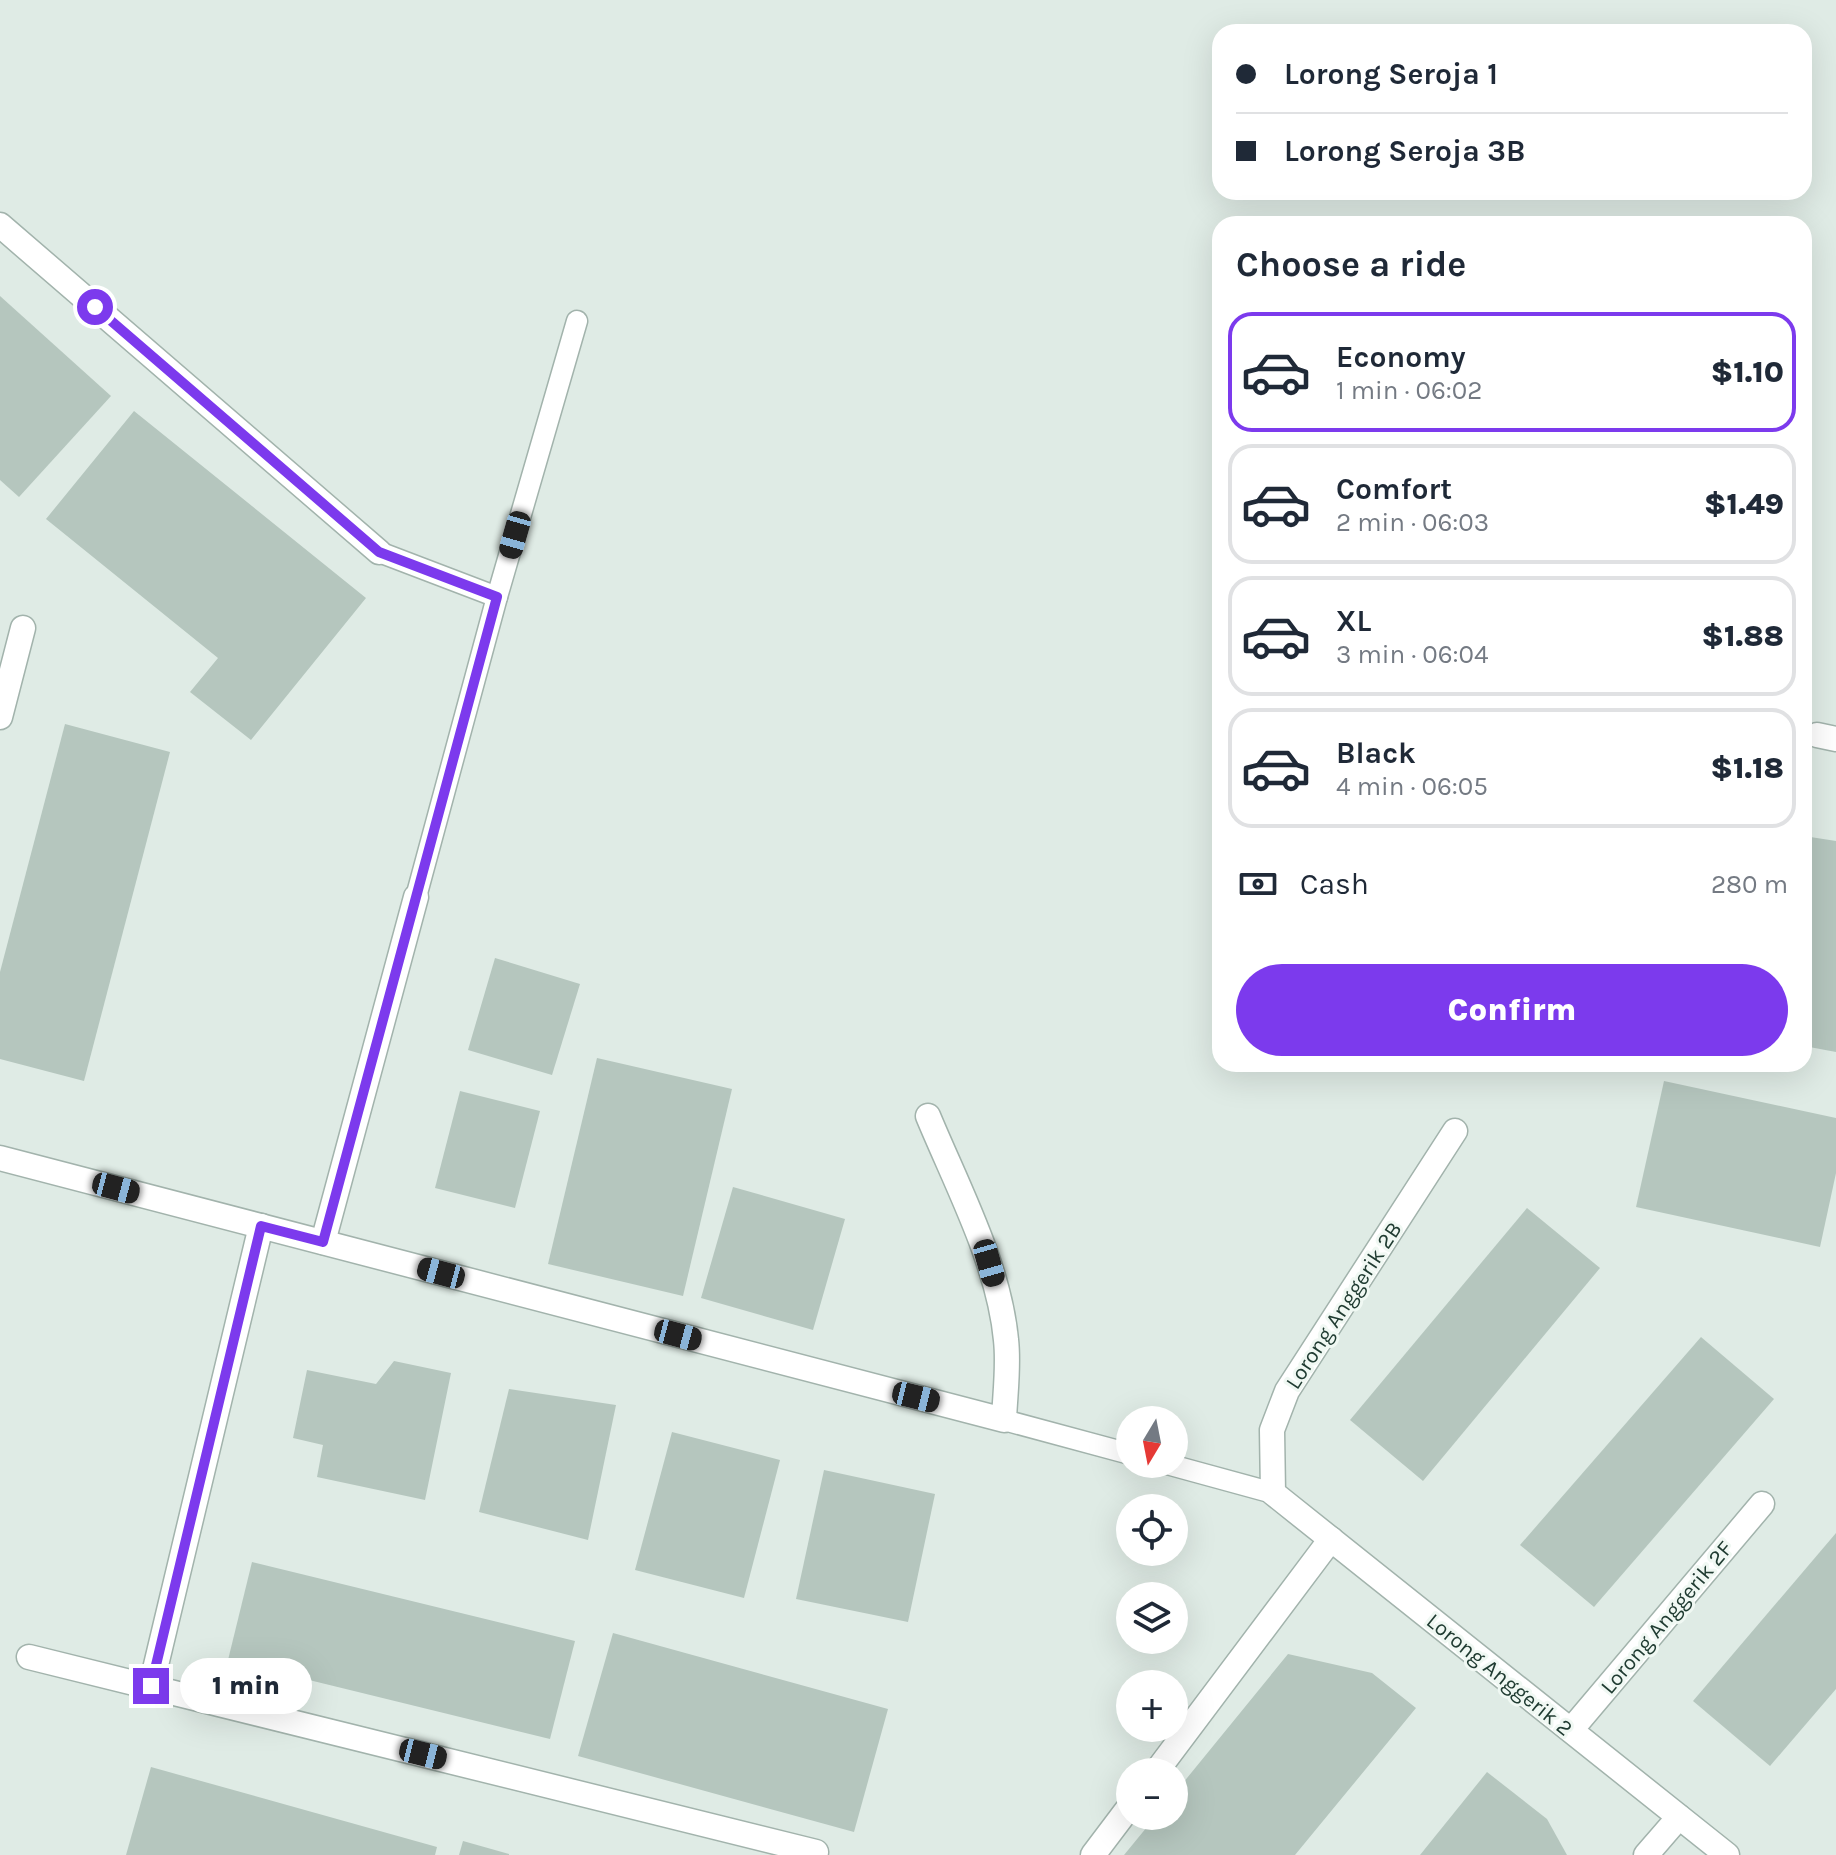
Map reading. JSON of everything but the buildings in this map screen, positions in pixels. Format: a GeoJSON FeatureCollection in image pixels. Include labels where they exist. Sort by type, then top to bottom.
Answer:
{"type":"FeatureCollection","features":[{"type":"Feature","properties":{"kind":"street"},"geometry":{"type":"LineString","coordinates":[[0,225],[379,552]]}},
{"type":"Feature","properties":{"kind":"street"},"geometry":{"type":"LineString","coordinates":[[0,717],[23,628]]}},
{"type":"Feature","properties":{"kind":"street"},"geometry":{"type":"LineString","coordinates":[[323,1242],[416,897]]}},
{"type":"Feature","properties":{"kind":"street"},"geometry":{"type":"LineString","coordinates":[[0,1158],[1004,1420],[1006,1342],[1000,1302],[989,1263],[928,1116]]}},
{"type":"Feature","properties":{"kind":"street","name":"Lorong Anggerik 2B"},"geometry":{"type":"LineString","coordinates":[[1273,1493],[1272,1430],[1287,1391],[1455,1131]]}},
{"type":"Feature","properties":{"kind":"street"},"geometry":{"type":"LineString","coordinates":[[151,1686],[261,1226]]}},
{"type":"Feature","properties":{"kind":"street","name":"Lorong Anggerik 2"},"geometry":{"type":"LineString","coordinates":[[1273,1493],[1727,1855]]}},
{"type":"Feature","properties":{"kind":"street","name":"Lorong Anggerik 2F"},"geometry":{"type":"LineString","coordinates":[[1571,1730],[1762,1504]]}},
{"type":"Feature","properties":{"kind":"street"},"geometry":{"type":"LineString","coordinates":[[1167,1758],[1331,1539]]}},
{"type":"Feature","properties":{"kind":"street"},"geometry":{"type":"LineString","coordinates":[[29,1657],[816,1852]]}},
{"type":"Feature","properties":{"kind":"street"},"geometry":{"type":"LineString","coordinates":[[1646,1855],[1679,1817]]}},
{"type":"Feature","properties":{"kind":"street"},"geometry":{"type":"LineString","coordinates":[[1093,1855],[1116,1825]]}},
{"type":"Feature","properties":{"kind":"lane"},"geometry":{"type":"LineString","coordinates":[[416,897],[497,597],[577,321]]}},
{"type":"Feature","properties":{"kind":"lane"},"geometry":{"type":"LineString","coordinates":[[379,552],[497,597]]}},
{"type":"Feature","properties":{"kind":"lane"},"geometry":{"type":"LineString","coordinates":[[1004,1420],[1116,1450]]}},
{"type":"Feature","properties":{"kind":"lane"},"geometry":{"type":"LineString","coordinates":[[1188,1470],[1273,1493]]}},
{"type":"Feature","properties":{"kind":"route"},"geometry":{"type":"LineString","coordinates":[[95,307],[379,552],[497,597],[323,1242],[261,1226],[151,1686]]}}]}
